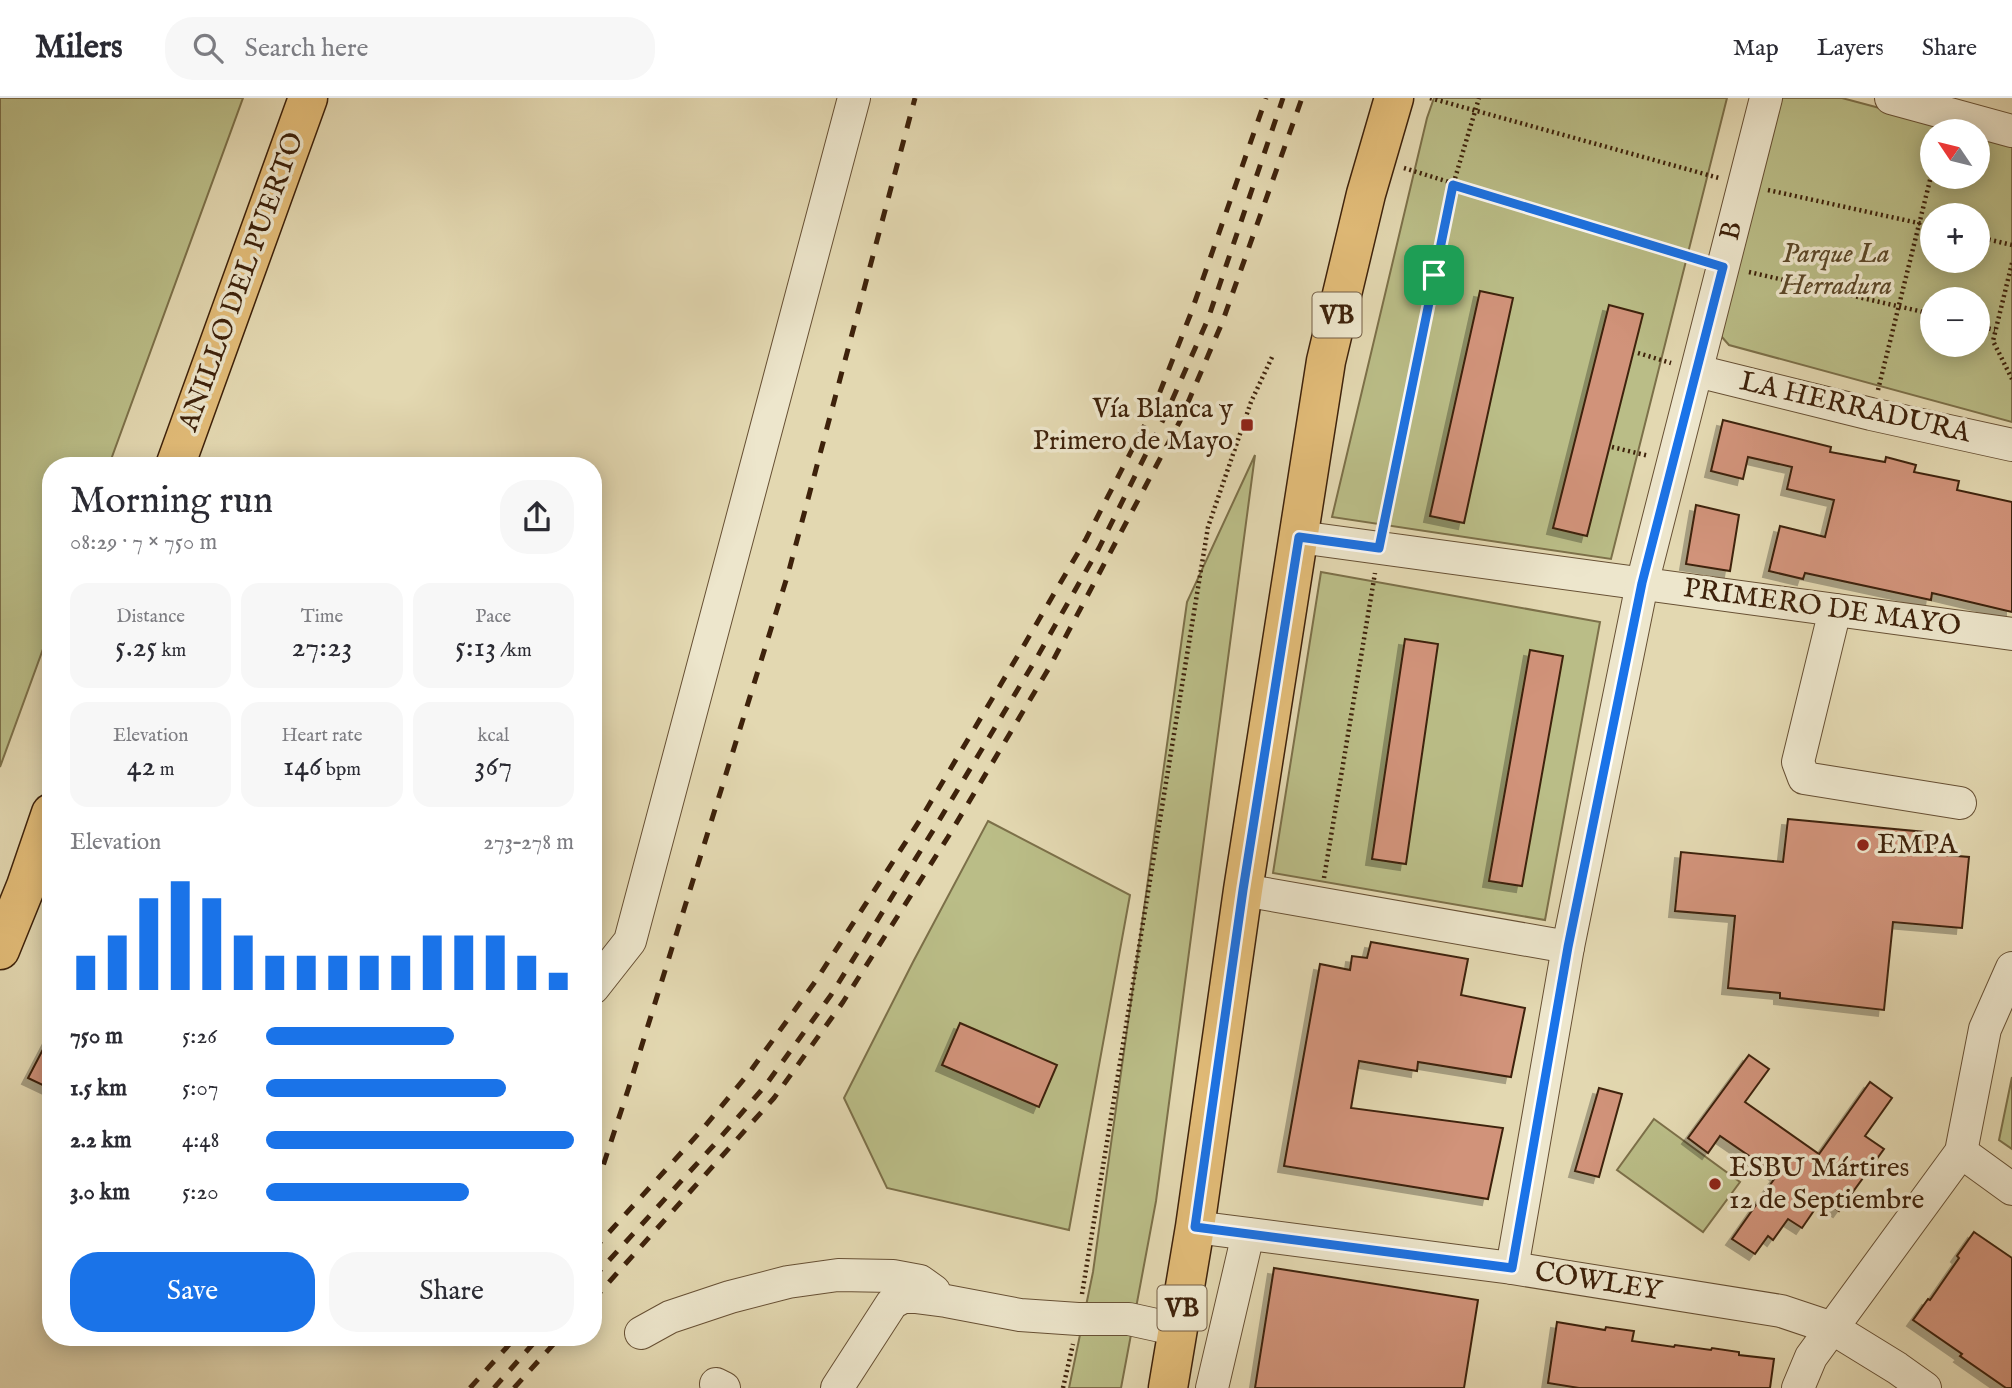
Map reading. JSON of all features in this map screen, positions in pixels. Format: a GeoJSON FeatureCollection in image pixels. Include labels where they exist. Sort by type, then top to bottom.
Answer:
{"type":"FeatureCollection","features":[{"type":"Feature","properties":{"kind":"main road","name":"ANILLO DEL PUERTO"},"geometry":{"type":"LineString","coordinates":[[178,457],[309,98]]}},
{"type":"Feature","properties":{"kind":"main road","name":"VB"},"geometry":{"type":"LineString","coordinates":[[1168,1388],[1195,1227],[1243,890],[1326,361],[1363,207],[1394,98]]}},
{"type":"Feature","properties":{"kind":"main road"},"geometry":{"type":"LineString","coordinates":[[0,950],[42,839]]}},
{"type":"Feature","properties":{"kind":"street"},"geometry":{"type":"LineString","coordinates":[[602,977],[630,941],[854,98]]}},
{"type":"Feature","properties":{"kind":"street","name":"B"},"geometry":{"type":"LineString","coordinates":[[1512,1268],[1568,947],[1642,583],[1766,98]]}},
{"type":"Feature","properties":{"kind":"street"},"geometry":{"type":"LineString","coordinates":[[1891,98],[2012,131]]}},
{"type":"Feature","properties":{"kind":"street","name":"LA HERRADURA"},"geometry":{"type":"LineString","coordinates":[[1697,371],[2012,445]]}},
{"type":"Feature","properties":{"kind":"street","name":"PRIMERO DE MAYO"},"geometry":{"type":"LineString","coordinates":[[1299,537],[2012,634]]}},
{"type":"Feature","properties":{"kind":"street"},"geometry":{"type":"LineString","coordinates":[[1835,610],[1798,762],[1804,778],[1960,803]]}},
{"type":"Feature","properties":{"kind":"street"},"geometry":{"type":"LineString","coordinates":[[1243,890],[1568,947]]}},
{"type":"Feature","properties":{"kind":"street"},"geometry":{"type":"LineString","coordinates":[[1798,1388],[1811,1357],[1961,1152],[1984,1029],[2012,968]]}},
{"type":"Feature","properties":{"kind":"street"},"geometry":{"type":"LineString","coordinates":[[1961,1152],[2012,1189]]}},
{"type":"Feature","properties":{"kind":"street","name":"COWLEY"},"geometry":{"type":"LineString","coordinates":[[1195,1227],[1512,1268],[1781,1311],[1832,1328],[1925,1388]]}},
{"type":"Feature","properties":{"kind":"street"},"geometry":{"type":"LineString","coordinates":[[1212,1388],[1248,1234]]}},
{"type":"Feature","properties":{"kind":"street"},"geometry":{"type":"LineString","coordinates":[[641,1333],[670,1317],[730,1297],[788,1282],[838,1275],[893,1276],[920,1281],[946,1301]]}},
{"type":"Feature","properties":{"kind":"street"},"geometry":{"type":"LineString","coordinates":[[837,1388],[892,1303],[903,1297],[946,1301],[1020,1315],[1129,1319],[1179,1330]]}},
{"type":"Feature","properties":{"kind":"path"},"geometry":{"type":"LineString","coordinates":[[1430,98],[1744,185],[1919,223]]}},
{"type":"Feature","properties":{"kind":"path"},"geometry":{"type":"LineString","coordinates":[[1319,904],[1379,548],[1453,185],[1479,98]]}},
{"type":"Feature","properties":{"kind":"path"},"geometry":{"type":"LineString","coordinates":[[1376,159],[1723,267],[1920,311]]}},
{"type":"Feature","properties":{"kind":"path"},"geometry":{"type":"LineString","coordinates":[[1871,414],[1928,189]]}},
{"type":"Feature","properties":{"kind":"path"},"geometry":{"type":"LineString","coordinates":[[1990,240],[2012,245]]}},
{"type":"Feature","properties":{"kind":"path"},"geometry":{"type":"LineString","coordinates":[[2012,263],[1993,341],[2012,379]]}},
{"type":"Feature","properties":{"kind":"path"},"geometry":{"type":"LineString","coordinates":[[1990,329],[1995,330]]}},
{"type":"Feature","properties":{"kind":"path"},"geometry":{"type":"LineString","coordinates":[[1063,1388],[1078,1319],[1208,527],[1251,402],[1273,355]]}},
{"type":"Feature","properties":{"kind":"path"},"geometry":{"type":"LineString","coordinates":[[1612,446],[1674,462]]}},
{"type":"Feature","properties":{"kind":"green space"},"geometry":{"type":"Polygon","coordinates":[[[0,98],[243,98],[112,457],[42,457],[42,652],[0,767],[0,98]]]}},
{"type":"Feature","properties":{"kind":"green space"},"geometry":{"type":"Polygon","coordinates":[[[1434,98],[1727,98],[1611,559],[1332,517],[1434,98]]]}},
{"type":"Feature","properties":{"kind":"green space","name":"Parque La Herradura"},"geometry":{"type":"Polygon","coordinates":[[[1782,98],[1842,98],[1921,119],[1920,189],[1990,189],[1990,138],[2012,144],[2012,422],[1729,345],[1721,336],[1721,326],[1782,98]]]}},
{"type":"Feature","properties":{"kind":"green space"},"geometry":{"type":"Polygon","coordinates":[[[1255,455],[1156,1201],[1121,1388],[1069,1388],[1093,1272],[1187,602],[1255,455]]]}},
{"type":"Feature","properties":{"kind":"green space"},"geometry":{"type":"Polygon","coordinates":[[[1321,572],[1600,622],[1545,920],[1273,873],[1321,572]]]}},
{"type":"Feature","properties":{"kind":"green space"},"geometry":{"type":"Polygon","coordinates":[[[988,821],[1130,895],[1069,1230],[887,1188],[844,1098],[988,821]]]}},
{"type":"Feature","properties":{"kind":"green space"},"geometry":{"type":"Polygon","coordinates":[[[2012,1077],[2012,1149],[1999,1140],[2012,1077]]]}},
{"type":"Feature","properties":{"kind":"green space"},"geometry":{"type":"Polygon","coordinates":[[[1654,1119],[1740,1182],[1703,1232],[1617,1170],[1654,1119]]]}},
{"type":"Feature","properties":{"kind":"building"},"geometry":{"type":"Polygon","coordinates":[[[1480,291],[1513,298],[1464,523],[1430,516],[1480,291]]]}},
{"type":"Feature","properties":{"kind":"building"},"geometry":{"type":"Polygon","coordinates":[[[1609,305],[1643,314],[1587,536],[1553,528],[1609,305]]]}},
{"type":"Feature","properties":{"kind":"building"},"geometry":{"type":"Polygon","coordinates":[[[1723,420],[1831,447],[1830,452],[1885,462],[1886,457],[1916,465],[1914,472],[1959,481],[1957,490],[2012,502],[2012,612],[1932,593],[1931,600],[1805,573],[1803,579],[1769,571],[1780,526],[1825,537],[1834,500],[1787,489],[1792,467],[1748,457],[1743,479],[1711,471],[1723,420]]]}},
{"type":"Feature","properties":{"kind":"building"},"geometry":{"type":"Polygon","coordinates":[[[1696,505],[1739,515],[1730,571],[1686,564],[1696,505]]]}},
{"type":"Feature","properties":{"kind":"building"},"geometry":{"type":"Polygon","coordinates":[[[1405,639],[1438,644],[1406,864],[1372,859],[1405,639]]]}},
{"type":"Feature","properties":{"kind":"building"},"geometry":{"type":"Polygon","coordinates":[[[1530,650],[1563,656],[1522,886],[1489,881],[1530,650]]]}},
{"type":"Feature","properties":{"kind":"building"},"geometry":{"type":"Polygon","coordinates":[[[1788,819],[1936,833],[1934,854],[1969,857],[1962,928],[1893,922],[1884,1010],[1780,998],[1780,993],[1728,988],[1735,916],[1675,911],[1681,852],[1783,862],[1788,819]]]}},
{"type":"Feature","properties":{"kind":"building"},"geometry":{"type":"Polygon","coordinates":[[[1371,942],[1468,959],[1461,995],[1525,1008],[1511,1077],[1418,1062],[1417,1071],[1359,1061],[1351,1108],[1503,1128],[1488,1199],[1284,1166],[1320,964],[1350,970],[1352,956],[1367,958],[1371,942]]]}},
{"type":"Feature","properties":{"kind":"building"},"geometry":{"type":"Polygon","coordinates":[[[960,1023],[1057,1065],[1039,1107],[942,1065],[960,1023]]]}},
{"type":"Feature","properties":{"kind":"building"},"geometry":{"type":"Polygon","coordinates":[[[42,1051],[42,1085],[28,1078],[42,1051]]]}},
{"type":"Feature","properties":{"kind":"building"},"geometry":{"type":"Polygon","coordinates":[[[1749,1055],[1769,1069],[1745,1102],[1819,1154],[1870,1082],[1892,1098],[1865,1136],[1884,1149],[1839,1211],[1822,1199],[1802,1228],[1788,1219],[1773,1240],[1768,1236],[1755,1254],[1732,1239],[1777,1175],[1720,1136],[1708,1153],[1688,1138],[1749,1055]]]}},
{"type":"Feature","properties":{"kind":"building"},"geometry":{"type":"Polygon","coordinates":[[[1599,1088],[1622,1094],[1599,1177],[1575,1171],[1599,1088]]]}},
{"type":"Feature","properties":{"kind":"building"},"geometry":{"type":"Polygon","coordinates":[[[1974,1232],[2012,1258],[2012,1388],[2006,1388],[1913,1320],[1928,1299],[1930,1300],[1974,1232]]]}},
{"type":"Feature","properties":{"kind":"building"},"geometry":{"type":"Polygon","coordinates":[[[1274,1268],[1478,1300],[1464,1388],[1255,1388],[1274,1268]]]}},
{"type":"Feature","properties":{"kind":"building"},"geometry":{"type":"Polygon","coordinates":[[[1557,1322],[1605,1330],[1606,1327],[1634,1331],[1632,1341],[1674,1347],[1712,1348],[1739,1352],[1739,1355],[1774,1359],[1770,1388],[1579,1388],[1548,1383],[1557,1322]]]}},
{"type":"Feature","properties":{"kind":"railway"},"geometry":{"type":"LineString","coordinates":[[602,1169],[788,574],[915,98]]}},
{"type":"Feature","properties":{"kind":"railway"},"geometry":{"type":"LineString","coordinates":[[602,1240],[700,1132],[749,1073],[815,982],[920,820],[1086,539],[1154,407],[1191,313],[1266,98]]}},
{"type":"Feature","properties":{"kind":"railway"},"geometry":{"type":"LineString","coordinates":[[602,1268],[765,1086],[831,995],[1036,659],[1099,548],[1166,414],[1208,319],[1283,98]]}},
{"type":"Feature","properties":{"kind":"railway"},"geometry":{"type":"LineString","coordinates":[[602,1290],[774,1098],[843,1002],[948,837],[1049,668],[1180,421],[1222,323],[1302,98]]}},
{"type":"Feature","properties":{"kind":"railway"},"geometry":{"type":"LineString","coordinates":[[470,1388],[508,1346]]}},
{"type":"Feature","properties":{"kind":"railway"},"geometry":{"type":"LineString","coordinates":[[494,1388],[531,1346]]}},
{"type":"Feature","properties":{"kind":"railway"},"geometry":{"type":"LineString","coordinates":[[514,1388],[552,1346]]}},
{"type":"Feature","properties":{"kind":"place","name":"Vía Blanca y Primero de Mayo"},"geometry":{"type":"Point","coordinates":[1247,425]}},
{"type":"Feature","properties":{"kind":"place","name":"EMPA"},"geometry":{"type":"Point","coordinates":[1863,845]}},
{"type":"Feature","properties":{"kind":"place","name":"ESBU Mártires 12 de Septiembre"},"geometry":{"type":"Point","coordinates":[1715,1184]}},
{"type":"Feature","properties":{"kind":"route"},"geometry":{"type":"LineString","coordinates":[[1453,185],[1723,267],[1642,583],[1568,947],[1512,1268],[1195,1227],[1243,890],[1299,537],[1379,548],[1434,275],[1453,185]]}}]}
